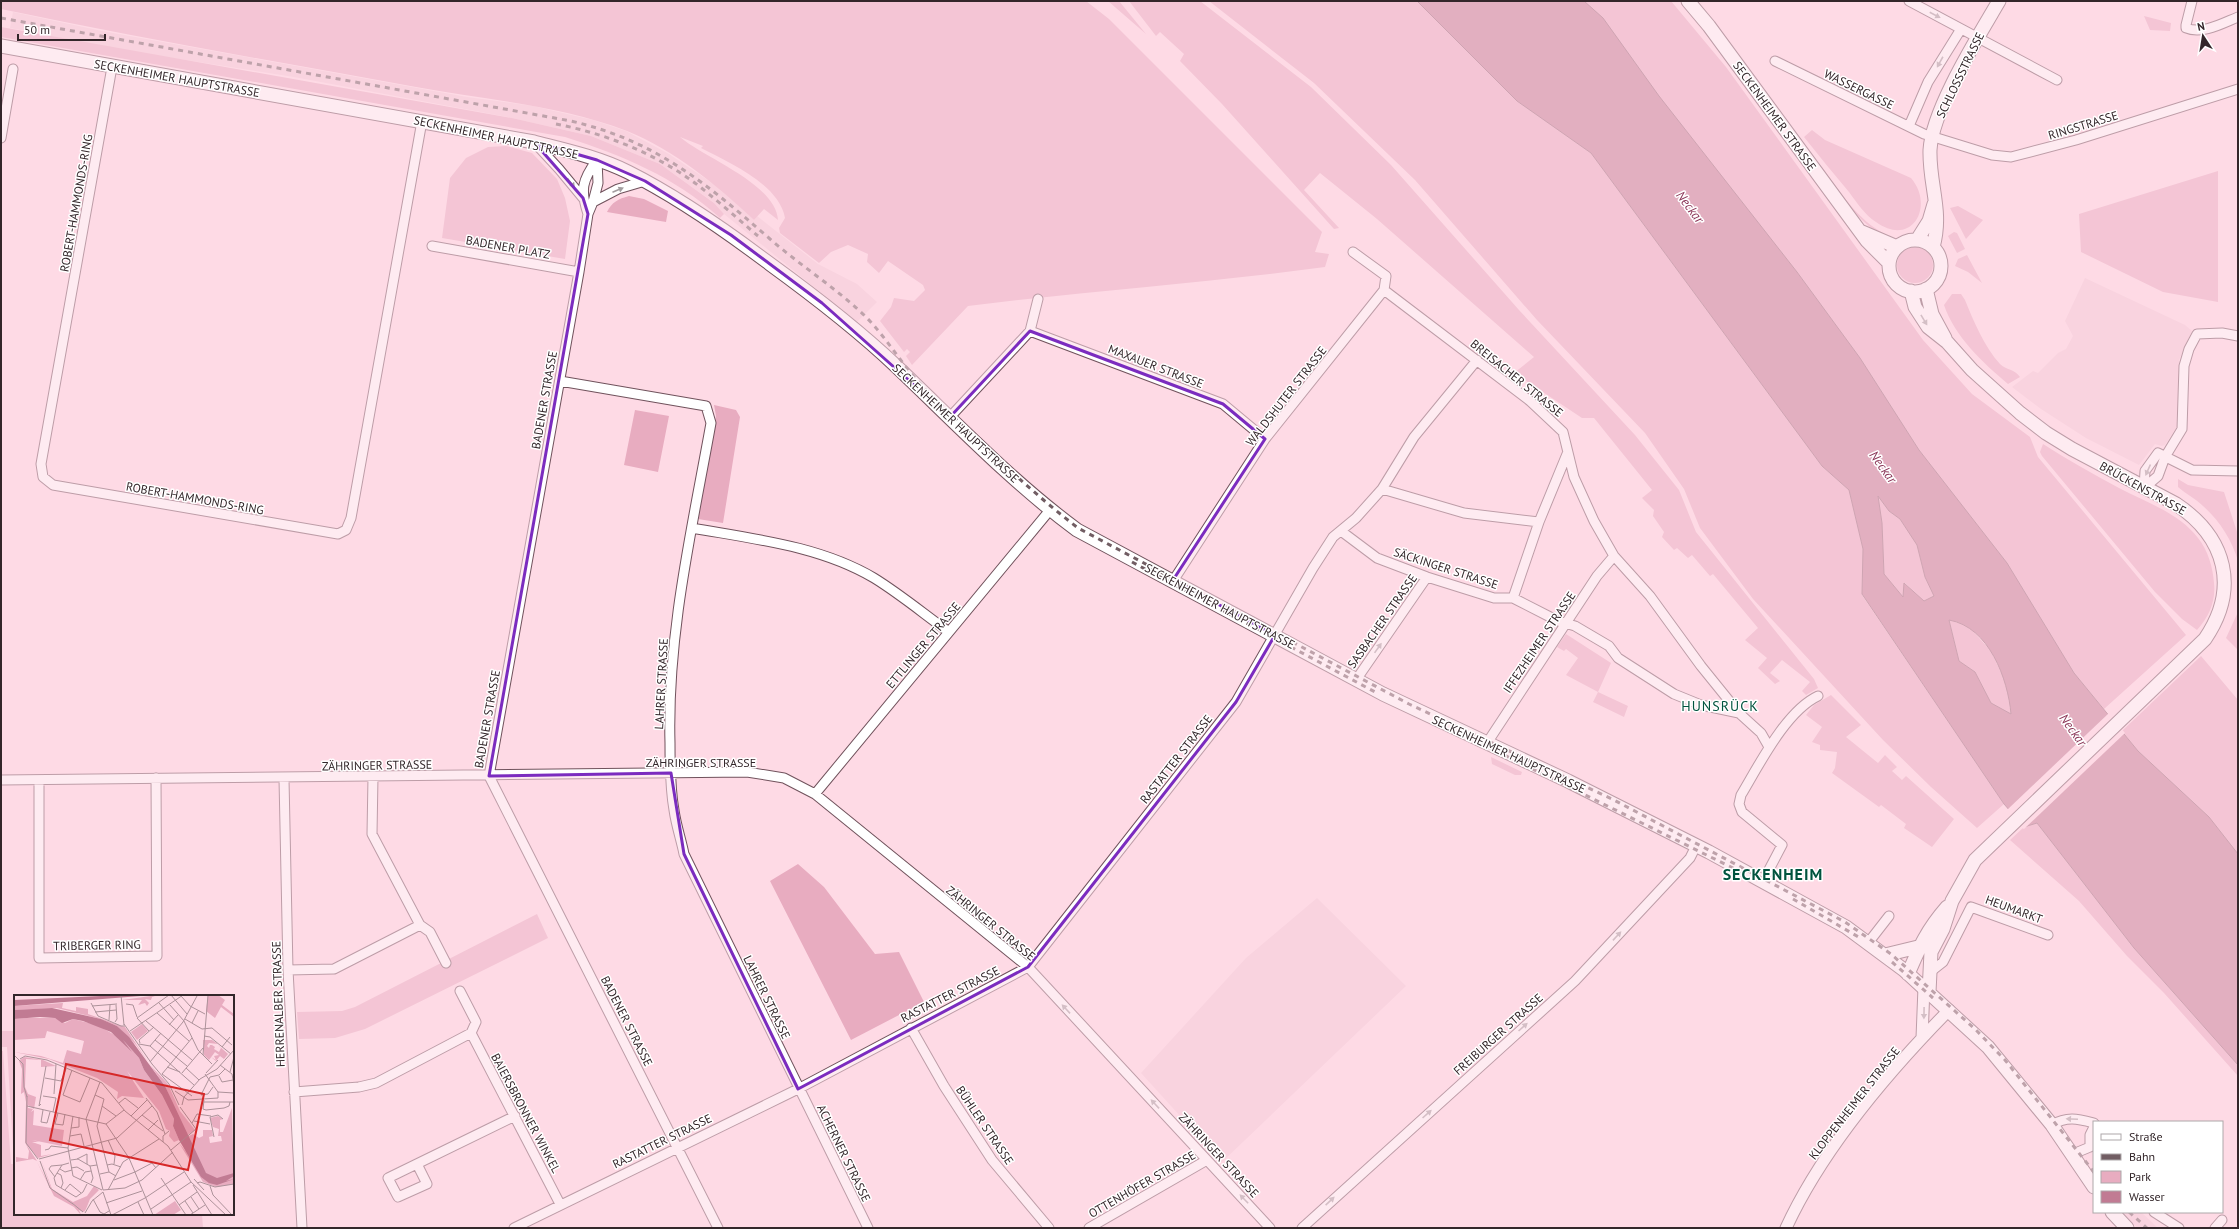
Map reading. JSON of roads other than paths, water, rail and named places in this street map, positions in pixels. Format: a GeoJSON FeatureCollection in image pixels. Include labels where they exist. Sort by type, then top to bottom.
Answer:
{"type":"FeatureCollection","features":[{"type":"Feature","properties":{"kind":"main road","name":"SECKENHEIMER STRASSE"},"geometry":{"type":"LineString","coordinates":[[1688,1],[1709,26],[1877,252],[1889,263]]}},
{"type":"Feature","properties":{"kind":"main road","name":"SCHLOSSSTRASSE"},"geometry":{"type":"LineString","coordinates":[[1933,247],[1938,221],[1930,163],[1933,137],[1940,111],[1978,37],[1999,1]]}},
{"type":"Feature","properties":{"kind":"main road","name":"SECKENHEIMER HAUPTSTRASSE"},"geometry":{"type":"LineString","coordinates":[[1,46],[534,142],[597,160],[645,181],[700,214],[791,279],[886,356],[1050,510],[1078,530],[1383,694],[1487,743],[1696,846],[1846,927],[1885,955],[1949,1010],[2002,1063],[2052,1125],[2093,1185]]}},
{"type":"Feature","properties":{"kind":"main road","name":"SCHLOSSSTRASSE"},"geometry":{"type":"LineString","coordinates":[[1917,240],[1929,221],[1935,201]]}},
{"type":"Feature","properties":{"kind":"main road"},"geometry":{"type":"LineString","coordinates":[[1862,232],[1897,247]]}},
{"type":"Feature","properties":{"kind":"main road"},"geometry":{"type":"LineString","coordinates":[[1917,240],[1933,247],[1939,257],[1941,268],[1937,279],[1926,289],[1911,292],[1903,289],[1892,278],[1889,263],[1897,247],[1910,241],[1917,240]]}},
{"type":"Feature","properties":{"kind":"main road","name":"BRÜCKENSTRASSE"},"geometry":{"type":"LineString","coordinates":[[1926,289],[1932,314],[1946,342]]}},
{"type":"Feature","properties":{"kind":"main road","name":"BRÜCKENSTRASSE"},"geometry":{"type":"LineString","coordinates":[[1911,292],[1915,307],[1928,327],[1946,342],[1995,392],[2046,433],[2144,488],[2176,504],[2194,517],[2210,535],[2222,558],[2227,578],[2224,607],[2217,624],[2195,649],[1982,852],[1952,901]]}},
{"type":"Feature","properties":{"kind":"main road"},"geometry":{"type":"LineString","coordinates":[[1903,970],[1933,924],[1952,901]]}},
{"type":"Feature","properties":{"kind":"main road"},"geometry":{"type":"LineString","coordinates":[[1926,990],[1931,952],[1943,929],[1952,901]]}},
{"type":"Feature","properties":{"kind":"main road"},"geometry":{"type":"LineString","coordinates":[[1885,955],[1918,947]]}},
{"type":"Feature","properties":{"kind":"main road"},"geometry":{"type":"LineString","coordinates":[[2113,1213],[2127,1228]]}},
{"type":"Feature","properties":{"kind":"street"},"geometry":{"type":"LineString","coordinates":[[1909,1],[2058,80]]}},
{"type":"Feature","properties":{"kind":"street"},"geometry":{"type":"LineString","coordinates":[[2192,1],[2186,28],[2192,31],[2238,18]]}},
{"type":"Feature","properties":{"kind":"street","name":"SCHLOSSSTRASSE"},"geometry":{"type":"LineString","coordinates":[[1909,126],[1928,82],[1961,29]]}},
{"type":"Feature","properties":{"kind":"street","name":"WASSERGASSE"},"geometry":{"type":"LineString","coordinates":[[1775,62],[1933,137]]}},
{"type":"Feature","properties":{"kind":"street","name":"ROBERT-HAMMONDS-RING"},"geometry":{"type":"LineString","coordinates":[[112,67],[41,464],[43,477],[53,485],[270,524],[338,534],[346,530],[352,518],[422,121]]}},
{"type":"Feature","properties":{"kind":"street"},"geometry":{"type":"LineString","coordinates":[[1,138],[13,69]]}},
{"type":"Feature","properties":{"kind":"street","name":"RINGSTRASSE"},"geometry":{"type":"LineString","coordinates":[[1933,137],[1992,155],[2012,157],[2076,140],[2238,89]]}},
{"type":"Feature","properties":{"kind":"street","name":"BADENER STRASSE"},"geometry":{"type":"LineString","coordinates":[[534,142],[559,168],[583,198]]}},
{"type":"Feature","properties":{"kind":"street","name":"BADENER STRASSE"},"geometry":{"type":"LineString","coordinates":[[588,214],[583,198],[584,183],[587,174],[597,160]]}},
{"type":"Feature","properties":{"kind":"street","name":"BADENER STRASSE"},"geometry":{"type":"LineString","coordinates":[[597,160],[599,177],[594,202],[588,214],[560,381],[489,776],[718,1228]]}},
{"type":"Feature","properties":{"kind":"street"},"geometry":{"type":"LineString","coordinates":[[594,202],[618,189],[645,181]]}},
{"type":"Feature","properties":{"kind":"street","name":"BADENER PLATZ"},"geometry":{"type":"LineString","coordinates":[[432,246],[579,272]]}},
{"type":"Feature","properties":{"kind":"street"},"geometry":{"type":"LineString","coordinates":[[1353,252],[1386,276],[1384,290]]}},
{"type":"Feature","properties":{"kind":"street","name":"BREISACHER STRASSE"},"geometry":{"type":"LineString","coordinates":[[1384,290],[1530,401],[1563,432],[1567,454],[1574,477],[1594,521],[1614,556],[1650,596],[1701,666],[1739,713]]}},
{"type":"Feature","properties":{"kind":"street","name":"WALDSHUTER STRASSE"},"geometry":{"type":"LineString","coordinates":[[1173,580],[1265,438],[1384,290]]}},
{"type":"Feature","properties":{"kind":"street"},"geometry":{"type":"LineString","coordinates":[[950,417],[1030,331],[1038,299]]}},
{"type":"Feature","properties":{"kind":"street","name":"MAXAUER STRASSE"},"geometry":{"type":"LineString","coordinates":[[1030,331],[1223,404],[1265,438]]}},
{"type":"Feature","properties":{"kind":"street"},"geometry":{"type":"LineString","coordinates":[[2144,488],[2146,472],[2182,429],[2184,366],[2189,349],[2197,334],[2222,333],[2238,336]]}},
{"type":"Feature","properties":{"kind":"street","name":"RASTATTER STRASSE"},"geometry":{"type":"LineString","coordinates":[[514,1228],[560,1204],[798,1089],[1028,967],[1236,702],[1313,568],[1333,537],[1382,489],[1414,437],[1477,360]]}},
{"type":"Feature","properties":{"kind":"street","name":"LAHRER STRASSE"},"geometry":{"type":"LineString","coordinates":[[560,381],[706,406],[711,423],[692,528],[674,650],[669,706],[671,773],[674,809],[684,854],[798,1089]]}},
{"type":"Feature","properties":{"kind":"street"},"geometry":{"type":"LineString","coordinates":[[1513,598],[1539,522],[1567,454]]}},
{"type":"Feature","properties":{"kind":"street"},"geometry":{"type":"LineString","coordinates":[[2161,455],[2192,470],[2238,472]]}},
{"type":"Feature","properties":{"kind":"street"},"geometry":{"type":"LineString","coordinates":[[1382,489],[1464,513],[1539,522]]}},
{"type":"Feature","properties":{"kind":"street","name":"ETTLINGER STRASSE"},"geometry":{"type":"LineString","coordinates":[[814,794],[1050,510]]}},
{"type":"Feature","properties":{"kind":"street"},"geometry":{"type":"LineString","coordinates":[[692,528],[791,546],[844,564],[874,578],[949,632]]}},
{"type":"Feature","properties":{"kind":"street","name":"SÄCKINGER STRASSE"},"geometry":{"type":"LineString","coordinates":[[1340,531],[1377,558],[1427,577],[1494,598],[1513,598],[1558,621],[1575,626],[1609,646],[1618,658],[1674,694],[1700,705],[1739,713]]}},
{"type":"Feature","properties":{"kind":"street","name":"IFFEZHEIMER STRASSE"},"geometry":{"type":"LineString","coordinates":[[1487,743],[1597,576],[1614,556]]}},
{"type":"Feature","properties":{"kind":"street","name":"SASBACHER STRASSE"},"geometry":{"type":"LineString","coordinates":[[1356,680],[1427,577]]}},
{"type":"Feature","properties":{"kind":"street"},"geometry":{"type":"LineString","coordinates":[[1763,881],[1782,845],[1750,821],[1742,812],[1739,804],[1741,795],[1770,747],[1805,702],[1818,696]]}},
{"type":"Feature","properties":{"kind":"street"},"geometry":{"type":"LineString","coordinates":[[1739,713],[1761,734],[1770,747]]}},
{"type":"Feature","properties":{"kind":"street","name":"ZÄHRINGER STRASSE"},"geometry":{"type":"LineString","coordinates":[[1,780],[156,778],[284,779],[671,773],[754,773],[784,778],[814,794],[1028,967],[1270,1228]]}},
{"type":"Feature","properties":{"kind":"street"},"geometry":{"type":"LineString","coordinates":[[373,777],[372,834],[420,926],[430,932],[446,963]]}},
{"type":"Feature","properties":{"kind":"street","name":"TRIBERGER RING"},"geometry":{"type":"LineString","coordinates":[[39,780],[39,958],[157,956],[156,778]]}},
{"type":"Feature","properties":{"kind":"street","name":"HERRENALBER STRASSE"},"geometry":{"type":"LineString","coordinates":[[284,779],[288,970],[302,1228]]}},
{"type":"Feature","properties":{"kind":"street","name":"FREIBURGER STRASSE"},"geometry":{"type":"LineString","coordinates":[[1302,1228],[1575,981],[1690,858],[1696,846]]}},
{"type":"Feature","properties":{"kind":"street","name":"HEUMARKT"},"geometry":{"type":"LineString","coordinates":[[1929,973],[1943,962],[1971,907],[2048,935]]}},
{"type":"Feature","properties":{"kind":"street"},"geometry":{"type":"LineString","coordinates":[[1868,943],[1889,916]]}},
{"type":"Feature","properties":{"kind":"street"},"geometry":{"type":"LineString","coordinates":[[288,970],[334,969],[420,926]]}},
{"type":"Feature","properties":{"kind":"street"},"geometry":{"type":"LineString","coordinates":[[1918,947],[1931,952],[1941,953],[1950,950]]}},
{"type":"Feature","properties":{"kind":"street"},"geometry":{"type":"LineString","coordinates":[[294,1092],[359,1087],[376,1083],[471,1034],[476,1022],[460,990]]}},
{"type":"Feature","properties":{"kind":"street"},"geometry":{"type":"LineString","coordinates":[[1922,1038],[1926,990]]}},
{"type":"Feature","properties":{"kind":"street","name":"KLOPPENHEIMER STRASSE"},"geometry":{"type":"LineString","coordinates":[[1786,1228],[1796,1207],[1826,1156],[1922,1038],[1949,1010]]}},
{"type":"Feature","properties":{"kind":"street","name":"BÜHLER STRASSE"},"geometry":{"type":"LineString","coordinates":[[911,1028],[944,1086],[992,1160],[1049,1228]]}},
{"type":"Feature","properties":{"kind":"street","name":"BAIERSBRONNER WINKEL"},"geometry":{"type":"LineString","coordinates":[[471,1034],[560,1204]]}},
{"type":"Feature","properties":{"kind":"street","name":"ACHERNER STRASSE"},"geometry":{"type":"LineString","coordinates":[[798,1089],[868,1228]]}},
{"type":"Feature","properties":{"kind":"street"},"geometry":{"type":"LineString","coordinates":[[417,1164],[515,1116]]}},
{"type":"Feature","properties":{"kind":"street"},"geometry":{"type":"LineString","coordinates":[[2052,1125],[2062,1119],[2074,1118],[2093,1123]]}},
{"type":"Feature","properties":{"kind":"street"},"geometry":{"type":"LineString","coordinates":[[2073,1154],[2092,1149],[2090,1135],[2093,1129]]}},
{"type":"Feature","properties":{"kind":"street","name":"OTTENHÖFER STRASSE"},"geometry":{"type":"LineString","coordinates":[[1089,1228],[1207,1160]]}},
{"type":"Feature","properties":{"kind":"street"},"geometry":{"type":"LineString","coordinates":[[2156,1213],[2179,1228]]}},
{"type":"Feature","properties":{"kind":"street"},"geometry":{"type":"LineString","coordinates":[[2215,1228],[2222,1220]]}},
{"type":"Feature","properties":{"kind":"water","name":"Neckar"},"geometry":{"type":"Polygon","coordinates":[[[1417,1],[1584,1],[1603,18],[1659,96],[1797,272],[1860,358],[1919,450],[2007,563],[2074,673],[2138,751],[2209,817],[2238,854],[2238,1065],[2134,948],[2037,823],[2024,827],[2004,804],[1862,594],[1863,549],[1849,490],[1822,466],[1591,153],[1517,101],[1417,1]],[[1878,496],[1882,523],[1884,574],[1903,597],[1904,583],[1924,601],[1934,596],[1925,577],[1917,545],[1900,519],[1889,511],[1878,496]],[[1949,620],[1959,661],[1975,672],[1991,703],[2011,714],[2006,686],[1994,656],[1975,633],[1963,625],[1949,620]]]}},
{"type":"Feature","properties":{"kind":"railway"},"geometry":{"type":"LineString","coordinates":[[1,18],[571,121],[629,140],[654,152],[701,182],[854,306],[872,323],[915,378],[935,399],[1022,481],[1078,528],[1409,704],[1612,799],[1845,922],[1891,954],[1975,1029],[2005,1060],[2093,1171]]}},
{"type":"Feature","properties":{"kind":"railway"},"geometry":{"type":"LineString","coordinates":[[556,124],[594,133],[631,147],[666,164],[699,186],[758,236]]}},
{"type":"Feature","properties":{"kind":"railway"},"geometry":{"type":"LineString","coordinates":[[1132,562],[1377,693]]}},
{"type":"Feature","properties":{"kind":"railway"},"geometry":{"type":"LineString","coordinates":[[1478,742],[1745,874]]}},
{"type":"Feature","properties":{"kind":"railway"},"geometry":{"type":"LineString","coordinates":[[1793,899],[1862,939]]}},
{"type":"Feature","properties":{"kind":"railway"},"geometry":{"type":"LineString","coordinates":[[1892,962],[1933,998]]}},
{"type":"Feature","properties":{"kind":"railway"},"geometry":{"type":"LineString","coordinates":[[2130,1213],[2147,1228]]}},
{"type":"Feature","properties":{"kind":"district","name":"HUNSRÜCK"},"geometry":{"type":"Point","coordinates":[1720,706]}},
{"type":"Feature","properties":{"kind":"district","name":"SECKENHEIM"},"geometry":{"type":"Point","coordinates":[1773,874]}}]}
